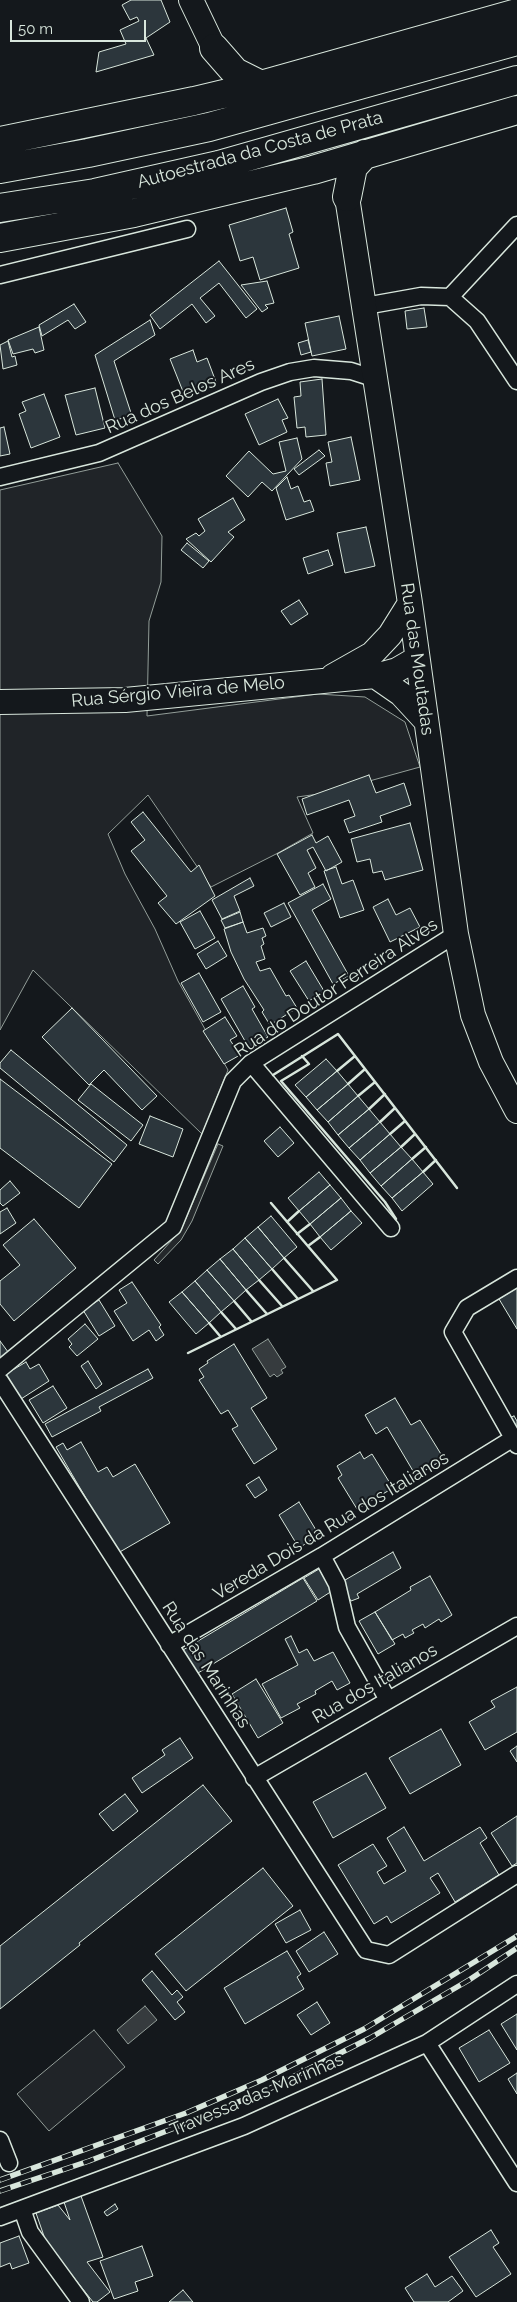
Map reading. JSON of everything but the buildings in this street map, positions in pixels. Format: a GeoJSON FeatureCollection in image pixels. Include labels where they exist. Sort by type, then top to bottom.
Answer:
{"type":"FeatureCollection","features":[{"type":"Feature","properties":{"kind":"highway"},"geometry":{"type":"LineString","coordinates":[[0,141],[194,101],[260,85],[517,13]]}},
{"type":"Feature","properties":{"kind":"highway","name":"Autoestrada da Costa de Prata"},"geometry":{"type":"LineString","coordinates":[[0,169],[88,153],[209,127],[517,41]]}},
{"type":"Feature","properties":{"kind":"highway"},"geometry":{"type":"LineString","coordinates":[[214,48],[235,72],[260,85]]}},
{"type":"Feature","properties":{"kind":"highway"},"geometry":{"type":"LineString","coordinates":[[194,101],[204,91],[212,77],[214,48]]}},
{"type":"Feature","properties":{"kind":"highway","name":"Autoestrada da Costa de Prata"},"geometry":{"type":"LineString","coordinates":[[0,208],[95,193],[219,164],[517,80]]}},
{"type":"Feature","properties":{"kind":"highway"},"geometry":{"type":"LineString","coordinates":[[0,238],[134,213],[313,170],[517,110]]}},
{"type":"Feature","properties":{"kind":"highway"},"geometry":{"type":"LineString","coordinates":[[347,197],[353,167],[365,154]]}},
{"type":"Feature","properties":{"kind":"highway"},"geometry":{"type":"LineString","coordinates":[[313,170],[329,180],[347,197]]}},
{"type":"Feature","properties":{"kind":"main road"},"geometry":{"type":"LineString","coordinates":[[191,0],[214,48]]}},
{"type":"Feature","properties":{"kind":"main road","name":"Rua das Moutadas"},"geometry":{"type":"LineString","coordinates":[[347,197],[410,603],[416,659],[456,934],[473,1015],[491,1062],[517,1111]]}},
{"type":"Feature","properties":{"kind":"main road","name":"Rua Sérgio Vieira de Melo"},"geometry":{"type":"LineString","coordinates":[[374,665],[410,603]]}},
{"type":"Feature","properties":{"kind":"main road","name":"Rua Sérgio Vieira de Melo"},"geometry":{"type":"LineString","coordinates":[[0,702],[124,700],[326,680],[374,665],[394,653],[416,659]]}},
{"type":"Feature","properties":{"kind":"main road"},"geometry":{"type":"LineString","coordinates":[[374,665],[425,720]]}},
{"type":"Feature","properties":{"kind":"street"},"geometry":{"type":"LineString","coordinates":[[450,297],[517,225]]}},
{"type":"Feature","properties":{"kind":"street"},"geometry":{"type":"LineString","coordinates":[[0,276],[187,229]]}},
{"type":"Feature","properties":{"kind":"street"},"geometry":{"type":"LineString","coordinates":[[365,306],[422,296],[450,297],[477,321],[517,381]]}},
{"type":"Feature","properties":{"kind":"street","name":"Rua dos Belos Ares"},"geometry":{"type":"LineString","coordinates":[[0,477],[99,453],[261,382],[290,372],[314,368],[351,371],[376,379]]}},
{"type":"Feature","properties":{"kind":"street","name":"Rua do Doutor Ferreira Alves"},"geometry":{"type":"LineString","coordinates":[[0,1369],[173,1228],[233,1081],[251,1063],[456,934]]}},
{"type":"Feature","properties":{"kind":"street"},"geometry":{"type":"LineString","coordinates":[[251,1063],[391,1228]]}},
{"type":"Feature","properties":{"kind":"street"},"geometry":{"type":"LineString","coordinates":[[514,1442],[453,1332],[466,1308],[517,1278]]}},
{"type":"Feature","properties":{"kind":"street","name":"Rua das Marinhas"},"geometry":{"type":"LineString","coordinates":[[0,1381],[366,1950],[389,1955],[517,1874]]}},
{"type":"Feature","properties":{"kind":"street","name":"Vereda Dois da Rua dos Italianos"},"geometry":{"type":"LineString","coordinates":[[170,1645],[514,1442]]}},
{"type":"Feature","properties":{"kind":"street"},"geometry":{"type":"LineString","coordinates":[[322,1556],[336,1584],[347,1626],[388,1700]]}},
{"type":"Feature","properties":{"kind":"street","name":"Rua dos Italianos"},"geometry":{"type":"LineString","coordinates":[[254,1778],[517,1626]]}},
{"type":"Feature","properties":{"kind":"street","name":"Travessa das Marinhas"},"geometry":{"type":"LineString","coordinates":[[0,2216],[244,2126],[427,2043],[517,1984]]}},
{"type":"Feature","properties":{"kind":"street"},"geometry":{"type":"LineString","coordinates":[[427,2043],[517,2183]]}},
{"type":"Feature","properties":{"kind":"street"},"geometry":{"type":"LineString","coordinates":[[0,2140],[9,2163]]}},
{"type":"Feature","properties":{"kind":"street"},"geometry":{"type":"LineString","coordinates":[[22,2209],[30,2232],[81,2302]]}},
{"type":"Feature","properties":{"kind":"shaded area"},"geometry":{"type":"Polygon","coordinates":[[[118,463],[162,536],[161,582],[149,621],[147,716],[318,694],[365,697],[405,722],[420,767],[326,793],[297,797],[313,833],[211,887],[148,795],[108,834],[125,874],[155,929],[178,981],[228,1070],[202,1134],[33,970],[0,1030],[0,490],[118,463]]]}},
{"type":"Feature","properties":{"kind":"shaded area"},"geometry":{"type":"Polygon","coordinates":[[[218,1144],[223,1146],[192,1221],[181,1240],[158,1264],[154,1260],[181,1230],[218,1144]]]}},
{"type":"Feature","properties":{"kind":"shaded area"},"geometry":{"type":"Polygon","coordinates":[[[268,1339],[286,1367],[281,1370],[283,1373],[277,1377],[274,1374],[270,1377],[252,1349],[268,1339]]]}},
{"type":"Feature","properties":{"kind":"shaded area"},"geometry":{"type":"Polygon","coordinates":[[[145,2006],[157,2020],[128,2044],[117,2030],[145,2006]]]}},
{"type":"Feature","properties":{"kind":"shaded area"},"geometry":{"type":"Polygon","coordinates":[[[94,2030],[125,2067],[49,2131],[17,2094],[94,2030]]]}},
{"type":"Feature","properties":{"kind":"railway"},"geometry":{"type":"LineString","coordinates":[[0,2180],[186,2113],[262,2080],[364,2029],[517,1936]]}},
{"type":"Feature","properties":{"kind":"railway"},"geometry":{"type":"LineString","coordinates":[[0,2191],[89,2161],[267,2090],[370,2038],[469,1980],[517,1948]]}},
{"type":"Feature","properties":{"kind":"wall"},"geometry":{"type":"LineString","coordinates":[[273,1075],[338,1034],[457,1188]]}},
{"type":"Feature","properties":{"kind":"wall"},"geometry":{"type":"LineString","coordinates":[[302,1056],[309,1064],[281,1081],[385,1202],[396,1219]]}},
{"type":"Feature","properties":{"kind":"wall"},"geometry":{"type":"LineString","coordinates":[[337,1071],[355,1056]]}},
{"type":"Feature","properties":{"kind":"wall"},"geometry":{"type":"LineString","coordinates":[[348,1084],[365,1069]]}},
{"type":"Feature","properties":{"kind":"wall"},"geometry":{"type":"LineString","coordinates":[[358,1096],[375,1082]]}},
{"type":"Feature","properties":{"kind":"wall"},"geometry":{"type":"LineString","coordinates":[[369,1109],[385,1094]]}},
{"type":"Feature","properties":{"kind":"wall"},"geometry":{"type":"LineString","coordinates":[[380,1122],[395,1108]]}},
{"type":"Feature","properties":{"kind":"wall"},"geometry":{"type":"LineString","coordinates":[[390,1134],[405,1121]]}},
{"type":"Feature","properties":{"kind":"wall"},"geometry":{"type":"LineString","coordinates":[[401,1147],[415,1134]]}},
{"type":"Feature","properties":{"kind":"wall"},"geometry":{"type":"LineString","coordinates":[[412,1159],[426,1147]]}},
{"type":"Feature","properties":{"kind":"wall"},"geometry":{"type":"LineString","coordinates":[[423,1172],[436,1160]]}},
{"type":"Feature","properties":{"kind":"wall"},"geometry":{"type":"LineString","coordinates":[[188,1353],[337,1280],[271,1203]]}},
{"type":"Feature","properties":{"kind":"wall"},"geometry":{"type":"LineString","coordinates":[[287,1222],[299,1211]]}},
{"type":"Feature","properties":{"kind":"wall"},"geometry":{"type":"LineString","coordinates":[[297,1234],[310,1224]]}},
{"type":"Feature","properties":{"kind":"wall"},"geometry":{"type":"LineString","coordinates":[[308,1246],[320,1237]]}},
{"type":"Feature","properties":{"kind":"wall"},"geometry":{"type":"LineString","coordinates":[[284,1258],[313,1291]]}},
{"type":"Feature","properties":{"kind":"wall"},"geometry":{"type":"LineString","coordinates":[[272,1269],[298,1299]]}},
{"type":"Feature","properties":{"kind":"wall"},"geometry":{"type":"LineString","coordinates":[[259,1280],[282,1306]]}},
{"type":"Feature","properties":{"kind":"wall"},"geometry":{"type":"LineString","coordinates":[[246,1290],[267,1314]]}},
{"type":"Feature","properties":{"kind":"wall"},"geometry":{"type":"LineString","coordinates":[[234,1301],[251,1321]]}},
{"type":"Feature","properties":{"kind":"wall"},"geometry":{"type":"LineString","coordinates":[[221,1312],[236,1329]]}},
{"type":"Feature","properties":{"kind":"wall"},"geometry":{"type":"LineString","coordinates":[[209,1323],[220,1336]]}}]}
